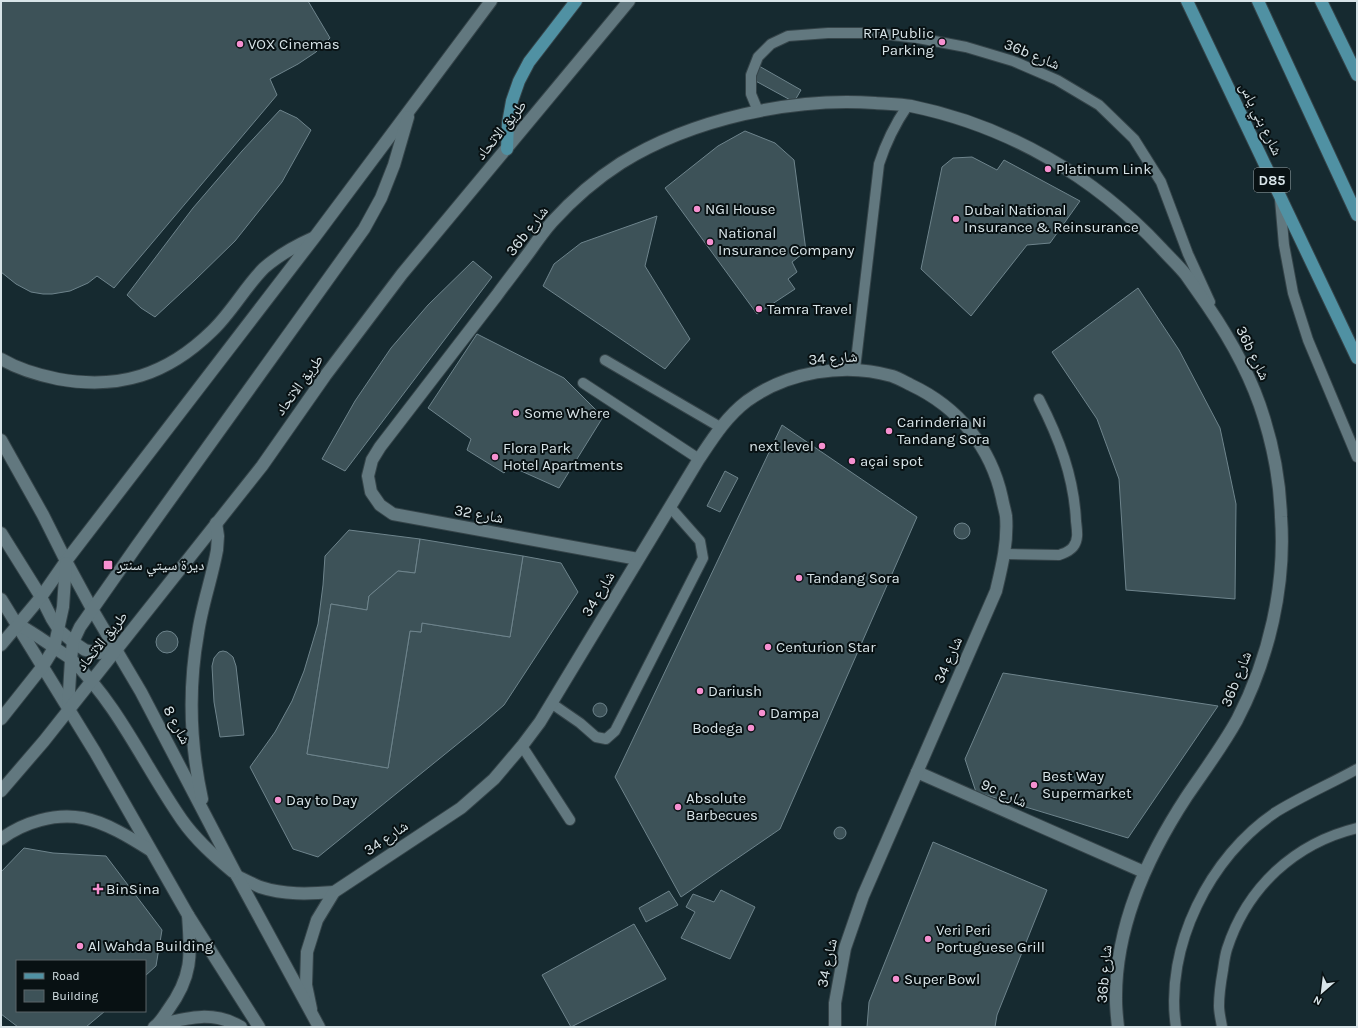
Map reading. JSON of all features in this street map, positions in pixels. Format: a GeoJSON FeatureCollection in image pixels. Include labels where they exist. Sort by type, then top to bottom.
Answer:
{"type":"FeatureCollection","features":[{"type":"Feature","properties":{"kind":"main road"},"geometry":{"type":"LineString","coordinates":[[507,149],[508,123],[512,102],[519,81],[529,62],[576,1]]}},
{"type":"Feature","properties":{"kind":"main road","name":"شارع بني ياس"},"geometry":{"type":"LineString","coordinates":[[1187,1],[1357,358]]}},
{"type":"Feature","properties":{"kind":"main road"},"geometry":{"type":"LineString","coordinates":[[1258,1],[1357,215]]}},
{"type":"Feature","properties":{"kind":"main road"},"geometry":{"type":"LineString","coordinates":[[1321,1],[1357,75]]}},
{"type":"Feature","properties":{"kind":"street"},"geometry":{"type":"LineString","coordinates":[[1,645],[41,596],[66,561],[314,238],[491,1]]}},
{"type":"Feature","properties":{"kind":"street","name":"طريق الاتحاد"},"geometry":{"type":"LineString","coordinates":[[1,791],[44,741],[262,466],[325,376],[402,274],[507,149],[590,46],[629,1]]}},
{"type":"Feature","properties":{"kind":"street","name":"36b شارع"},"geometry":{"type":"LineString","coordinates":[[380,447],[550,225],[583,191],[622,163],[664,141],[710,124],[758,111],[807,104],[857,102],[908,105],[971,122],[1031,148],[1088,182],[1138,224],[1178,266],[1221,325],[1246,370],[1264,418],[1276,468],[1282,519],[1280,570],[1273,621],[1259,670],[1238,718],[1212,762],[1183,803],[1164,834],[1144,872],[1128,913],[1119,955],[1116,998],[1118,1027]]}},
{"type":"Feature","properties":{"kind":"street"},"geometry":{"type":"LineString","coordinates":[[68,709],[73,642],[92,609],[364,229],[381,198],[394,165],[410,110]]}},
{"type":"Feature","properties":{"kind":"street"},"geometry":{"type":"LineString","coordinates":[[1,359],[9,364],[40,376],[90,383],[127,380],[145,375],[178,358],[196,346],[228,314],[264,269],[278,256],[295,245],[314,238]]}},
{"type":"Feature","properties":{"kind":"street","name":"شارع 34"},"geometry":{"type":"LineString","coordinates":[[316,1022],[306,985],[307,952],[317,920],[334,892],[461,808],[494,779],[522,746],[540,722],[699,459],[720,427],[747,401],[780,382],[817,372],[855,369],[892,376],[927,392],[957,415],[967,427],[981,445],[998,479],[1006,516],[1005,554],[996,591],[863,896],[846,948],[835,1003],[835,1027]]}},
{"type":"Feature","properties":{"kind":"street","name":"شارع 8"},"geometry":{"type":"LineString","coordinates":[[1,440],[43,515],[92,609],[141,692],[316,1022]]}},
{"type":"Feature","properties":{"kind":"street","name":"شارع 32"},"geometry":{"type":"LineString","coordinates":[[380,447],[372,460],[368,476],[371,492],[380,505],[393,514],[638,559]]}},
{"type":"Feature","properties":{"kind":"street"},"geometry":{"type":"LineString","coordinates":[[205,814],[197,778],[192,741],[191,705],[193,668],[198,632],[217,550],[218,536],[216,523]]}},
{"type":"Feature","properties":{"kind":"street"},"geometry":{"type":"LineString","coordinates":[[1,533],[41,596],[59,630],[85,650],[99,653],[116,650]]}},
{"type":"Feature","properties":{"kind":"street"},"geometry":{"type":"LineString","coordinates":[[1,719],[43,666],[54,648],[64,607],[66,561]]}},
{"type":"Feature","properties":{"kind":"street"},"geometry":{"type":"LineString","coordinates":[[1,599],[95,752],[188,915],[258,1027]]}},
{"type":"Feature","properties":{"kind":"street"},"geometry":{"type":"LineString","coordinates":[[18,625],[30,631],[71,659],[91,680],[110,704],[158,784],[183,821],[206,849],[238,876]]}},
{"type":"Feature","properties":{"kind":"street","name":"9c شارع"},"geometry":{"type":"LineString","coordinates":[[917,772],[1144,872]]}},
{"type":"Feature","properties":{"kind":"street"},"geometry":{"type":"LineString","coordinates":[[1,839],[12,831],[34,822],[58,817],[84,818],[127,836],[152,852]]}},
{"type":"Feature","properties":{"kind":"street","name":"شارع 34"},"geometry":{"type":"LineString","coordinates":[[238,876],[261,887],[285,893],[310,894],[334,892]]}},
{"type":"Feature","properties":{"kind":"street"},"geometry":{"type":"LineString","coordinates":[[156,1026],[183,986],[189,965],[190,943],[188,915]]}},
{"type":"Feature","properties":{"kind":"street"},"geometry":{"type":"LineString","coordinates":[[156,1026],[196,1016],[214,1017],[241,1027]]}},
{"type":"Feature","properties":{"kind":"lane","name":"36b شارع"},"geometry":{"type":"LineString","coordinates":[[758,111],[751,94],[751,75],[758,58],[771,44],[788,36],[828,33],[874,33],[918,38],[966,46],[1013,61],[1057,80],[1099,105],[1134,139],[1161,182],[1188,254],[1221,325]]}},
{"type":"Feature","properties":{"kind":"lane"},"geometry":{"type":"LineString","coordinates":[[855,369],[879,164],[885,144],[895,124],[908,105]]}},
{"type":"Feature","properties":{"kind":"lane"},"geometry":{"type":"LineString","coordinates":[[1280,195],[1284,244],[1293,293],[1308,340],[1357,457]]}},
{"type":"Feature","properties":{"kind":"lane"},"geometry":{"type":"LineString","coordinates":[[605,360],[720,427]]}},
{"type":"Feature","properties":{"kind":"lane"},"geometry":{"type":"LineString","coordinates":[[583,383],[699,459]]}},
{"type":"Feature","properties":{"kind":"lane"},"geometry":{"type":"LineString","coordinates":[[1005,554],[1059,554],[1067,552],[1073,547],[1076,540],[1075,504],[1070,477],[1052,424],[1039,399]]}},
{"type":"Feature","properties":{"kind":"lane"},"geometry":{"type":"LineString","coordinates":[[551,703],[580,723],[596,737],[606,739],[615,731],[703,558],[700,541],[670,507]]}},
{"type":"Feature","properties":{"kind":"lane"},"geometry":{"type":"LineString","coordinates":[[522,746],[570,820]]}},
{"type":"Feature","properties":{"kind":"lane"},"geometry":{"type":"LineString","coordinates":[[1176,1027],[1174,1012],[1175,979],[1182,947],[1192,914],[1208,884],[1227,857],[1250,833],[1276,812],[1357,770]]}},
{"type":"Feature","properties":{"kind":"lane"},"geometry":{"type":"LineString","coordinates":[[1222,1027],[1219,1006],[1227,949],[1251,899],[1270,875],[1292,857],[1316,842],[1357,828]]}},
{"type":"Feature","properties":{"kind":"building"},"geometry":{"type":"Polygon","coordinates":[[[1,1],[308,1],[330,38],[316,52],[298,64],[270,79],[277,95],[114,288],[97,276],[88,283],[70,291],[43,294],[31,292],[16,284],[1,272],[1,1]]]}},
{"type":"Feature","properties":{"kind":"building"},"geometry":{"type":"Polygon","coordinates":[[[759,66],[801,90],[794,102],[752,79],[759,66]]]}},
{"type":"Feature","properties":{"kind":"building"},"geometry":{"type":"Polygon","coordinates":[[[280,110],[297,118],[311,130],[282,182],[235,241],[155,317],[141,308],[127,295],[193,208],[280,110]]]}},
{"type":"Feature","properties":{"kind":"building"},"geometry":{"type":"Polygon","coordinates":[[[745,131],[775,143],[794,160],[806,251],[792,262],[797,272],[788,279],[795,289],[757,314],[665,188],[718,146],[745,131]]]}},
{"type":"Feature","properties":{"kind":"building"},"geometry":{"type":"Polygon","coordinates":[[[972,157],[997,170],[1004,160],[1080,201],[1050,243],[1027,245],[971,316],[921,269],[942,167],[953,158],[972,157]]]}},
{"type":"Feature","properties":{"kind":"building"},"geometry":{"type":"Polygon","coordinates":[[[657,216],[645,266],[690,339],[665,369],[543,286],[554,264],[581,243],[657,216]]]}},
{"type":"Feature","properties":{"kind":"building"},"geometry":{"type":"Polygon","coordinates":[[[473,261],[492,277],[345,471],[322,459],[355,401],[391,348],[428,305],[473,261]]]}},
{"type":"Feature","properties":{"kind":"building"},"geometry":{"type":"Polygon","coordinates":[[[1138,288],[1179,350],[1220,428],[1236,504],[1235,599],[1126,590],[1119,479],[1097,419],[1052,352],[1138,288]]]}},
{"type":"Feature","properties":{"kind":"building","name":"Some Where"},"geometry":{"type":"Polygon","coordinates":[[[477,334],[564,378],[603,417],[559,488],[510,466],[504,473],[467,450],[471,439],[428,408],[477,334]]]}},
{"type":"Feature","properties":{"kind":"building","name":"Centurion Star"},"geometry":{"type":"Polygon","coordinates":[[[782,425],[917,517],[780,829],[681,897],[615,777],[782,425]]]}},
{"type":"Feature","properties":{"kind":"building"},"geometry":{"type":"Polygon","coordinates":[[[725,471],[738,478],[720,512],[707,506],[725,471]]]}},
{"type":"Feature","properties":{"kind":"building"},"geometry":{"type":"Polygon","coordinates":[[[962,523],[969,528],[970,531],[965,538],[962,539],[955,534],[954,531],[959,524],[962,523]]]}},
{"type":"Feature","properties":{"kind":"building"},"geometry":{"type":"Polygon","coordinates":[[[349,530],[420,539],[415,573],[398,571],[369,596],[367,610],[331,604],[307,754],[388,768],[410,631],[421,632],[422,623],[510,637],[523,556],[561,563],[578,592],[504,705],[318,857],[293,849],[250,767],[275,732],[292,701],[304,671],[318,624],[325,556],[349,530]]]}},
{"type":"Feature","properties":{"kind":"building"},"geometry":{"type":"Polygon","coordinates":[[[420,539],[523,556],[510,637],[422,623],[421,632],[410,631],[388,768],[307,754],[331,604],[367,610],[369,596],[398,571],[415,573],[420,539]]]}},
{"type":"Feature","properties":{"kind":"building"},"geometry":{"type":"Polygon","coordinates":[[[167,631],[175,634],[178,642],[175,650],[167,653],[159,650],[156,642],[159,634],[167,631]]]}},
{"type":"Feature","properties":{"kind":"building"},"geometry":{"type":"Polygon","coordinates":[[[219,652],[227,652],[233,657],[236,666],[244,735],[220,737],[214,702],[212,666],[214,658],[219,652]]]}},
{"type":"Feature","properties":{"kind":"building"},"geometry":{"type":"Polygon","coordinates":[[[1003,673],[1218,706],[1128,838],[976,792],[965,759],[1003,673]]]}},
{"type":"Feature","properties":{"kind":"building"},"geometry":{"type":"Polygon","coordinates":[[[597,703],[603,703],[607,707],[607,713],[603,717],[597,717],[593,713],[593,707],[597,703]]]}},
{"type":"Feature","properties":{"kind":"building"},"geometry":{"type":"Polygon","coordinates":[[[838,827],[842,827],[846,833],[842,839],[838,839],[834,835],[834,831],[838,827]]]}},
{"type":"Feature","properties":{"kind":"building"},"geometry":{"type":"Polygon","coordinates":[[[933,842],[1047,890],[997,1015],[995,1027],[867,1027],[869,1002],[933,842]]]}},
{"type":"Feature","properties":{"kind":"building","name":"Al Wahda Building"},"geometry":{"type":"Polygon","coordinates":[[[24,848],[53,853],[106,856],[162,930],[156,966],[146,975],[146,960],[16,960],[16,1012],[104,1012],[86,1027],[18,1027],[1,1014],[1,872],[24,848]]]}},
{"type":"Feature","properties":{"kind":"building"},"geometry":{"type":"Polygon","coordinates":[[[721,890],[755,907],[730,959],[681,938],[695,912],[686,907],[693,894],[714,902],[721,890]]]}},
{"type":"Feature","properties":{"kind":"building"},"geometry":{"type":"Polygon","coordinates":[[[669,891],[678,905],[646,922],[639,908],[669,891]]]}},
{"type":"Feature","properties":{"kind":"building"},"geometry":{"type":"Polygon","coordinates":[[[634,924],[666,979],[571,1027],[542,975],[634,924]]]}},
{"type":"Feature","properties":{"kind":"place","name":"RTA Public Parking"},"geometry":{"type":"Point","coordinates":[942,42]}},
{"type":"Feature","properties":{"kind":"place","name":"VOX Cinemas"},"geometry":{"type":"Point","coordinates":[240,44]}},
{"type":"Feature","properties":{"kind":"place","name":"Platinum Link"},"geometry":{"type":"Point","coordinates":[1048,169]}},
{"type":"Feature","properties":{"kind":"place","name":"NGI House"},"geometry":{"type":"Point","coordinates":[697,209]}},
{"type":"Feature","properties":{"kind":"place","name":"Dubai National Insurance & Reinsurance"},"geometry":{"type":"Point","coordinates":[956,219]}},
{"type":"Feature","properties":{"kind":"place","name":"National Insurance Company"},"geometry":{"type":"Point","coordinates":[710,242]}},
{"type":"Feature","properties":{"kind":"place","name":"Tamra Travel"},"geometry":{"type":"Point","coordinates":[759,309]}},
{"type":"Feature","properties":{"kind":"place","name":"Some Where"},"geometry":{"type":"Point","coordinates":[516,413]}},
{"type":"Feature","properties":{"kind":"place","name":"Carinderia Ni Tandang Sora"},"geometry":{"type":"Point","coordinates":[889,431]}},
{"type":"Feature","properties":{"kind":"place","name":"next level"},"geometry":{"type":"Point","coordinates":[822,446]}},
{"type":"Feature","properties":{"kind":"place","name":"Flora Park Hotel Apartments"},"geometry":{"type":"Point","coordinates":[495,457]}},
{"type":"Feature","properties":{"kind":"place","name":"açai spot"},"geometry":{"type":"Point","coordinates":[852,461]}},
{"type":"Feature","properties":{"kind":"place","name":"ديرة سيتي سنتر"},"geometry":{"type":"Point","coordinates":[108,565]}},
{"type":"Feature","properties":{"kind":"place","name":"Tandang Sora"},"geometry":{"type":"Point","coordinates":[799,578]}},
{"type":"Feature","properties":{"kind":"place","name":"Centurion Star"},"geometry":{"type":"Point","coordinates":[768,647]}},
{"type":"Feature","properties":{"kind":"place","name":"Dariush"},"geometry":{"type":"Point","coordinates":[700,691]}},
{"type":"Feature","properties":{"kind":"place","name":"Dampa"},"geometry":{"type":"Point","coordinates":[762,713]}},
{"type":"Feature","properties":{"kind":"place","name":"Bodega"},"geometry":{"type":"Point","coordinates":[751,728]}},
{"type":"Feature","properties":{"kind":"place","name":"Best Way Supermarket"},"geometry":{"type":"Point","coordinates":[1034,785]}},
{"type":"Feature","properties":{"kind":"place","name":"Day to Day"},"geometry":{"type":"Point","coordinates":[278,800]}},
{"type":"Feature","properties":{"kind":"place","name":"Absolute Barbecues"},"geometry":{"type":"Point","coordinates":[678,807]}},
{"type":"Feature","properties":{"kind":"place","name":"BinSina"},"geometry":{"type":"Point","coordinates":[98,889]}},
{"type":"Feature","properties":{"kind":"place","name":"Veri Peri Portuguese Grill"},"geometry":{"type":"Point","coordinates":[928,939]}},
{"type":"Feature","properties":{"kind":"place","name":"Al Wahda Building"},"geometry":{"type":"Point","coordinates":[80,946]}},
{"type":"Feature","properties":{"kind":"place","name":"Super Bowl"},"geometry":{"type":"Point","coordinates":[896,979]}}]}
